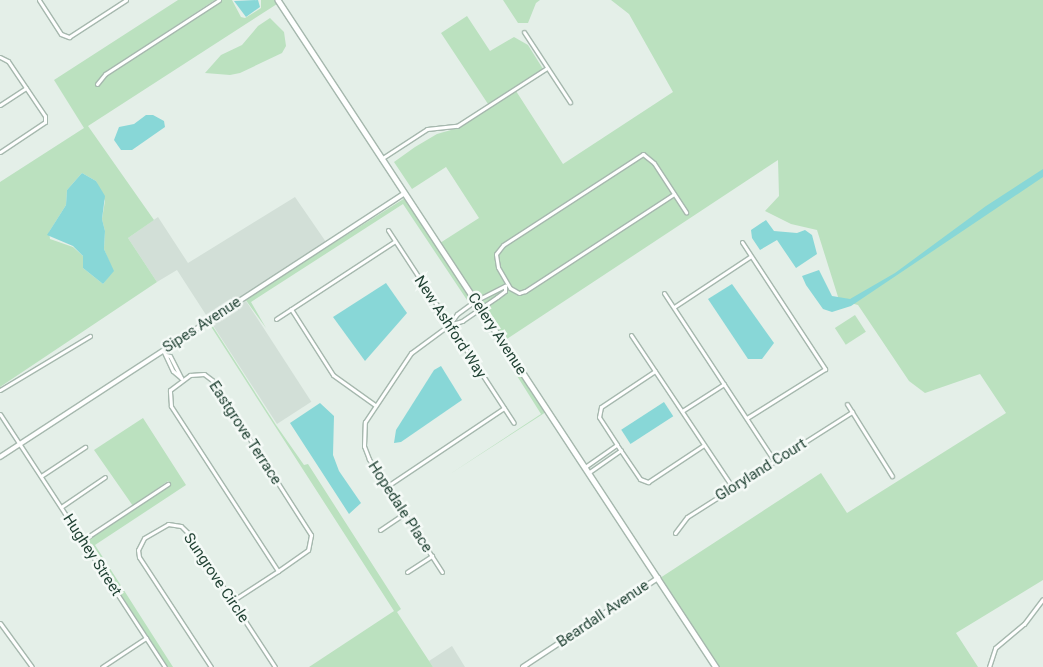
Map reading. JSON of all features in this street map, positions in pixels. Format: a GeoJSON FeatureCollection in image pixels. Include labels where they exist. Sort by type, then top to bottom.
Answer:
{"type":"FeatureCollection","features":[{"type":"Feature","properties":{"kind":"main road","name":"Celery Avenue"},"geometry":{"type":"LineString","coordinates":[[278,0],[716,667]]}},
{"type":"Feature","properties":{"kind":"street"},"geometry":{"type":"LineString","coordinates":[[39,0],[61,34],[69,37],[126,0]]}},
{"type":"Feature","properties":{"kind":"street"},"geometry":{"type":"LineString","coordinates":[[97,84],[105,74],[219,0]]}},
{"type":"Feature","properties":{"kind":"street"},"geometry":{"type":"LineString","coordinates":[[524,32],[570,102]]}},
{"type":"Feature","properties":{"kind":"street"},"geometry":{"type":"LineString","coordinates":[[0,57],[8,61],[45,122],[0,152]]}},
{"type":"Feature","properties":{"kind":"street"},"geometry":{"type":"LineString","coordinates":[[381,159],[427,129],[457,126],[547,68]]}},
{"type":"Feature","properties":{"kind":"street"},"geometry":{"type":"LineString","coordinates":[[0,104],[26,88]]}},
{"type":"Feature","properties":{"kind":"street"},"geometry":{"type":"LineString","coordinates":[[674,194],[524,291],[515,292],[506,285],[495,258],[499,248],[642,154],[654,163],[686,212]]}},
{"type":"Feature","properties":{"kind":"street","name":"Sipes Avenue"},"geometry":{"type":"LineString","coordinates":[[0,457],[404,193]]}},
{"type":"Feature","properties":{"kind":"street","name":"New Ashford Way"},"geometry":{"type":"LineString","coordinates":[[388,230],[514,423]]}},
{"type":"Feature","properties":{"kind":"street"},"geometry":{"type":"LineString","coordinates":[[276,319],[394,241]]}},
{"type":"Feature","properties":{"kind":"street"},"geometry":{"type":"LineString","coordinates":[[742,242],[825,369],[747,418]]}},
{"type":"Feature","properties":{"kind":"street"},"geometry":{"type":"LineString","coordinates":[[674,307],[752,256]]}},
{"type":"Feature","properties":{"kind":"street","name":"Hopedale Place"},"geometry":{"type":"LineString","coordinates":[[442,572],[386,487],[364,446],[365,422],[411,353],[449,324],[480,309],[505,291],[506,285],[492,290],[475,301],[457,314],[449,324]]}},
{"type":"Feature","properties":{"kind":"street"},"geometry":{"type":"LineString","coordinates":[[492,290],[496,297]]}},
{"type":"Feature","properties":{"kind":"street"},"geometry":{"type":"LineString","coordinates":[[664,293],[775,462]]}},
{"type":"Feature","properties":{"kind":"street"},"geometry":{"type":"LineString","coordinates":[[291,309],[333,375],[375,405]]}},
{"type":"Feature","properties":{"kind":"street"},"geometry":{"type":"LineString","coordinates":[[631,335],[733,488]]}},
{"type":"Feature","properties":{"kind":"street"},"geometry":{"type":"LineString","coordinates":[[0,390],[90,336]]}},
{"type":"Feature","properties":{"kind":"street"},"geometry":{"type":"LineString","coordinates":[[163,350],[170,366],[182,378]]}},
{"type":"Feature","properties":{"kind":"street"},"geometry":{"type":"LineString","coordinates":[[166,355],[174,363],[182,378]]}},
{"type":"Feature","properties":{"kind":"street"},"geometry":{"type":"LineString","coordinates":[[170,366],[174,363]]}},
{"type":"Feature","properties":{"kind":"street"},"geometry":{"type":"LineString","coordinates":[[655,371],[600,407],[599,417],[640,480],[648,482],[704,445]]}},
{"type":"Feature","properties":{"kind":"street","name":"Eastgrove Terrace"},"geometry":{"type":"LineString","coordinates":[[182,378],[198,373],[212,380],[311,535],[308,550],[232,601]]}},
{"type":"Feature","properties":{"kind":"street"},"geometry":{"type":"LineString","coordinates":[[182,378],[170,390],[171,406],[278,571]]}},
{"type":"Feature","properties":{"kind":"street"},"geometry":{"type":"LineString","coordinates":[[682,412],[724,384]]}},
{"type":"Feature","properties":{"kind":"street"},"geometry":{"type":"LineString","coordinates":[[846,404],[892,476]]}},
{"type":"Feature","properties":{"kind":"street"},"geometry":{"type":"LineString","coordinates":[[386,487],[504,408]]}},
{"type":"Feature","properties":{"kind":"street","name":"Gloryland Court"},"geometry":{"type":"LineString","coordinates":[[675,534],[687,517],[852,412]]}},
{"type":"Feature","properties":{"kind":"street","name":"Hughey Street"},"geometry":{"type":"LineString","coordinates":[[0,414],[165,667]]}},
{"type":"Feature","properties":{"kind":"street"},"geometry":{"type":"LineString","coordinates":[[584,467],[617,445]]}},
{"type":"Feature","properties":{"kind":"street"},"geometry":{"type":"LineString","coordinates":[[41,476],[85,448]]}},
{"type":"Feature","properties":{"kind":"street"},"geometry":{"type":"LineString","coordinates":[[588,473],[621,450]]}},
{"type":"Feature","properties":{"kind":"street"},"geometry":{"type":"LineString","coordinates":[[602,456],[605,461]]}},
{"type":"Feature","properties":{"kind":"street"},"geometry":{"type":"LineString","coordinates":[[61,507],[105,477]]}},
{"type":"Feature","properties":{"kind":"street"},"geometry":{"type":"LineString","coordinates":[[83,540],[168,484]]}},
{"type":"Feature","properties":{"kind":"street"},"geometry":{"type":"LineString","coordinates":[[380,530],[404,514]]}},
{"type":"Feature","properties":{"kind":"street","name":"Sungrove Circle"},"geometry":{"type":"LineString","coordinates":[[210,667],[139,557],[140,544],[168,524],[181,526],[275,667]]}},
{"type":"Feature","properties":{"kind":"street"},"geometry":{"type":"LineString","coordinates":[[407,572],[432,556]]}},
{"type":"Feature","properties":{"kind":"street","name":"Beardall Avenue"},"geometry":{"type":"LineString","coordinates":[[524,667],[658,578]]}},
{"type":"Feature","properties":{"kind":"street"},"geometry":{"type":"LineString","coordinates":[[989,667],[996,648],[1024,624],[1043,599]]}},
{"type":"Feature","properties":{"kind":"street"},"geometry":{"type":"LineString","coordinates":[[0,623],[32,667]]}},
{"type":"Feature","properties":{"kind":"street"},"geometry":{"type":"LineString","coordinates":[[102,667],[146,638]]}},
{"type":"Feature","properties":{"kind":"shaded area"},"geometry":{"type":"Polygon","coordinates":[[[295,197],[326,242],[208,318],[177,270],[157,282],[128,238],[158,217],[188,263],[295,197]]]}},
{"type":"Feature","properties":{"kind":"shaded area"},"geometry":{"type":"Polygon","coordinates":[[[246,301],[311,402],[277,424],[212,323],[246,301]]]}},
{"type":"Feature","properties":{"kind":"shaded area"},"geometry":{"type":"Polygon","coordinates":[[[452,646],[465,667],[433,667],[429,661],[452,646]]]}},
{"type":"Feature","properties":{"kind":"green space"},"geometry":{"type":"Polygon","coordinates":[[[178,0],[215,0],[104,73],[95,85],[98,87],[107,76],[222,0],[232,0],[241,17],[245,18],[261,8],[261,0],[275,0],[277,4],[88,126],[154,220],[128,238],[157,282],[0,387],[0,182],[84,128],[54,80],[178,0]],[[82,173],[67,190],[66,205],[49,232],[50,239],[73,247],[83,256],[83,268],[103,284],[113,271],[104,249],[105,231],[102,219],[105,201],[96,181],[82,173]]]}},
{"type":"Feature","properties":{"kind":"green space"},"geometry":{"type":"Polygon","coordinates":[[[503,0],[540,0],[536,3],[528,23],[518,23],[503,0]]]}},
{"type":"Feature","properties":{"kind":"green space"},"geometry":{"type":"Polygon","coordinates":[[[611,0],[1043,0],[1043,580],[956,633],[978,667],[719,667],[660,578],[821,473],[847,513],[1006,413],[980,374],[925,393],[909,381],[858,305],[839,300],[817,230],[791,224],[765,211],[779,196],[778,160],[504,341],[440,243],[479,218],[446,167],[412,189],[394,162],[437,134],[458,128],[516,91],[563,164],[673,92],[629,14],[611,0]]]}},
{"type":"Feature","properties":{"kind":"green space"},"geometry":{"type":"Polygon","coordinates":[[[467,16],[490,51],[514,37],[528,45],[543,69],[488,104],[441,33],[467,16]]]}},
{"type":"Feature","properties":{"kind":"green space"},"geometry":{"type":"Polygon","coordinates":[[[270,18],[284,32],[286,46],[282,53],[240,73],[230,75],[205,73],[221,55],[242,45],[258,26],[270,18]]]}},
{"type":"Feature","properties":{"kind":"green space"},"geometry":{"type":"Polygon","coordinates":[[[405,198],[474,304],[469,303],[403,204],[251,302],[266,328],[245,299],[405,198]]]}},
{"type":"Feature","properties":{"kind":"green space"},"geometry":{"type":"Polygon","coordinates":[[[855,315],[866,332],[846,345],[835,328],[855,315]]]}},
{"type":"Feature","properties":{"kind":"green space"},"geometry":{"type":"Polygon","coordinates":[[[210,322],[276,425],[304,465],[308,464],[401,609],[397,612],[433,667],[309,667],[394,611],[210,325],[169,349],[210,322]]]}},
{"type":"Feature","properties":{"kind":"green space"},"geometry":{"type":"Polygon","coordinates":[[[515,366],[546,412],[450,474],[541,414],[512,368],[515,366]]]}},
{"type":"Feature","properties":{"kind":"green space"},"geometry":{"type":"Polygon","coordinates":[[[143,418],[186,485],[95,545],[173,667],[168,667],[86,541],[171,484],[168,481],[133,506],[94,450],[143,418]]]}},
{"type":"Feature","properties":{"kind":"water"},"geometry":{"type":"Polygon","coordinates":[[[258,0],[260,7],[246,17],[234,1],[258,0]]]}},
{"type":"Feature","properties":{"kind":"water"},"geometry":{"type":"Polygon","coordinates":[[[146,115],[153,115],[164,121],[165,127],[132,150],[121,150],[114,140],[119,127],[134,124],[146,115]]]}},
{"type":"Feature","properties":{"kind":"water"},"geometry":{"type":"Polygon","coordinates":[[[1043,169],[1043,177],[851,306],[832,312],[823,309],[806,285],[802,276],[819,270],[832,296],[850,299],[895,273],[986,206],[1043,169]]]}},
{"type":"Feature","properties":{"kind":"water"},"geometry":{"type":"Polygon","coordinates":[[[82,173],[96,181],[105,196],[102,219],[105,231],[104,249],[114,271],[103,284],[83,268],[83,256],[73,246],[47,235],[66,205],[67,190],[82,173]]]}},
{"type":"Feature","properties":{"kind":"water"},"geometry":{"type":"Polygon","coordinates":[[[766,220],[774,231],[797,233],[805,230],[812,235],[817,254],[796,268],[777,240],[760,250],[752,238],[751,230],[766,220]]]}},
{"type":"Feature","properties":{"kind":"water"},"geometry":{"type":"Polygon","coordinates":[[[386,283],[407,313],[365,361],[333,317],[386,283]]]}},
{"type":"Feature","properties":{"kind":"water"},"geometry":{"type":"Polygon","coordinates":[[[732,284],[774,343],[762,359],[748,359],[708,299],[732,284]]]}},
{"type":"Feature","properties":{"kind":"water"},"geometry":{"type":"Polygon","coordinates":[[[441,366],[462,400],[401,442],[394,443],[396,430],[434,370],[441,366]]]}},
{"type":"Feature","properties":{"kind":"water"},"geometry":{"type":"Polygon","coordinates":[[[664,402],[673,416],[630,444],[621,430],[664,402]]]}},
{"type":"Feature","properties":{"kind":"water"},"geometry":{"type":"Polygon","coordinates":[[[320,403],[334,416],[333,455],[339,471],[361,503],[349,514],[290,423],[320,403]]]}}]}
